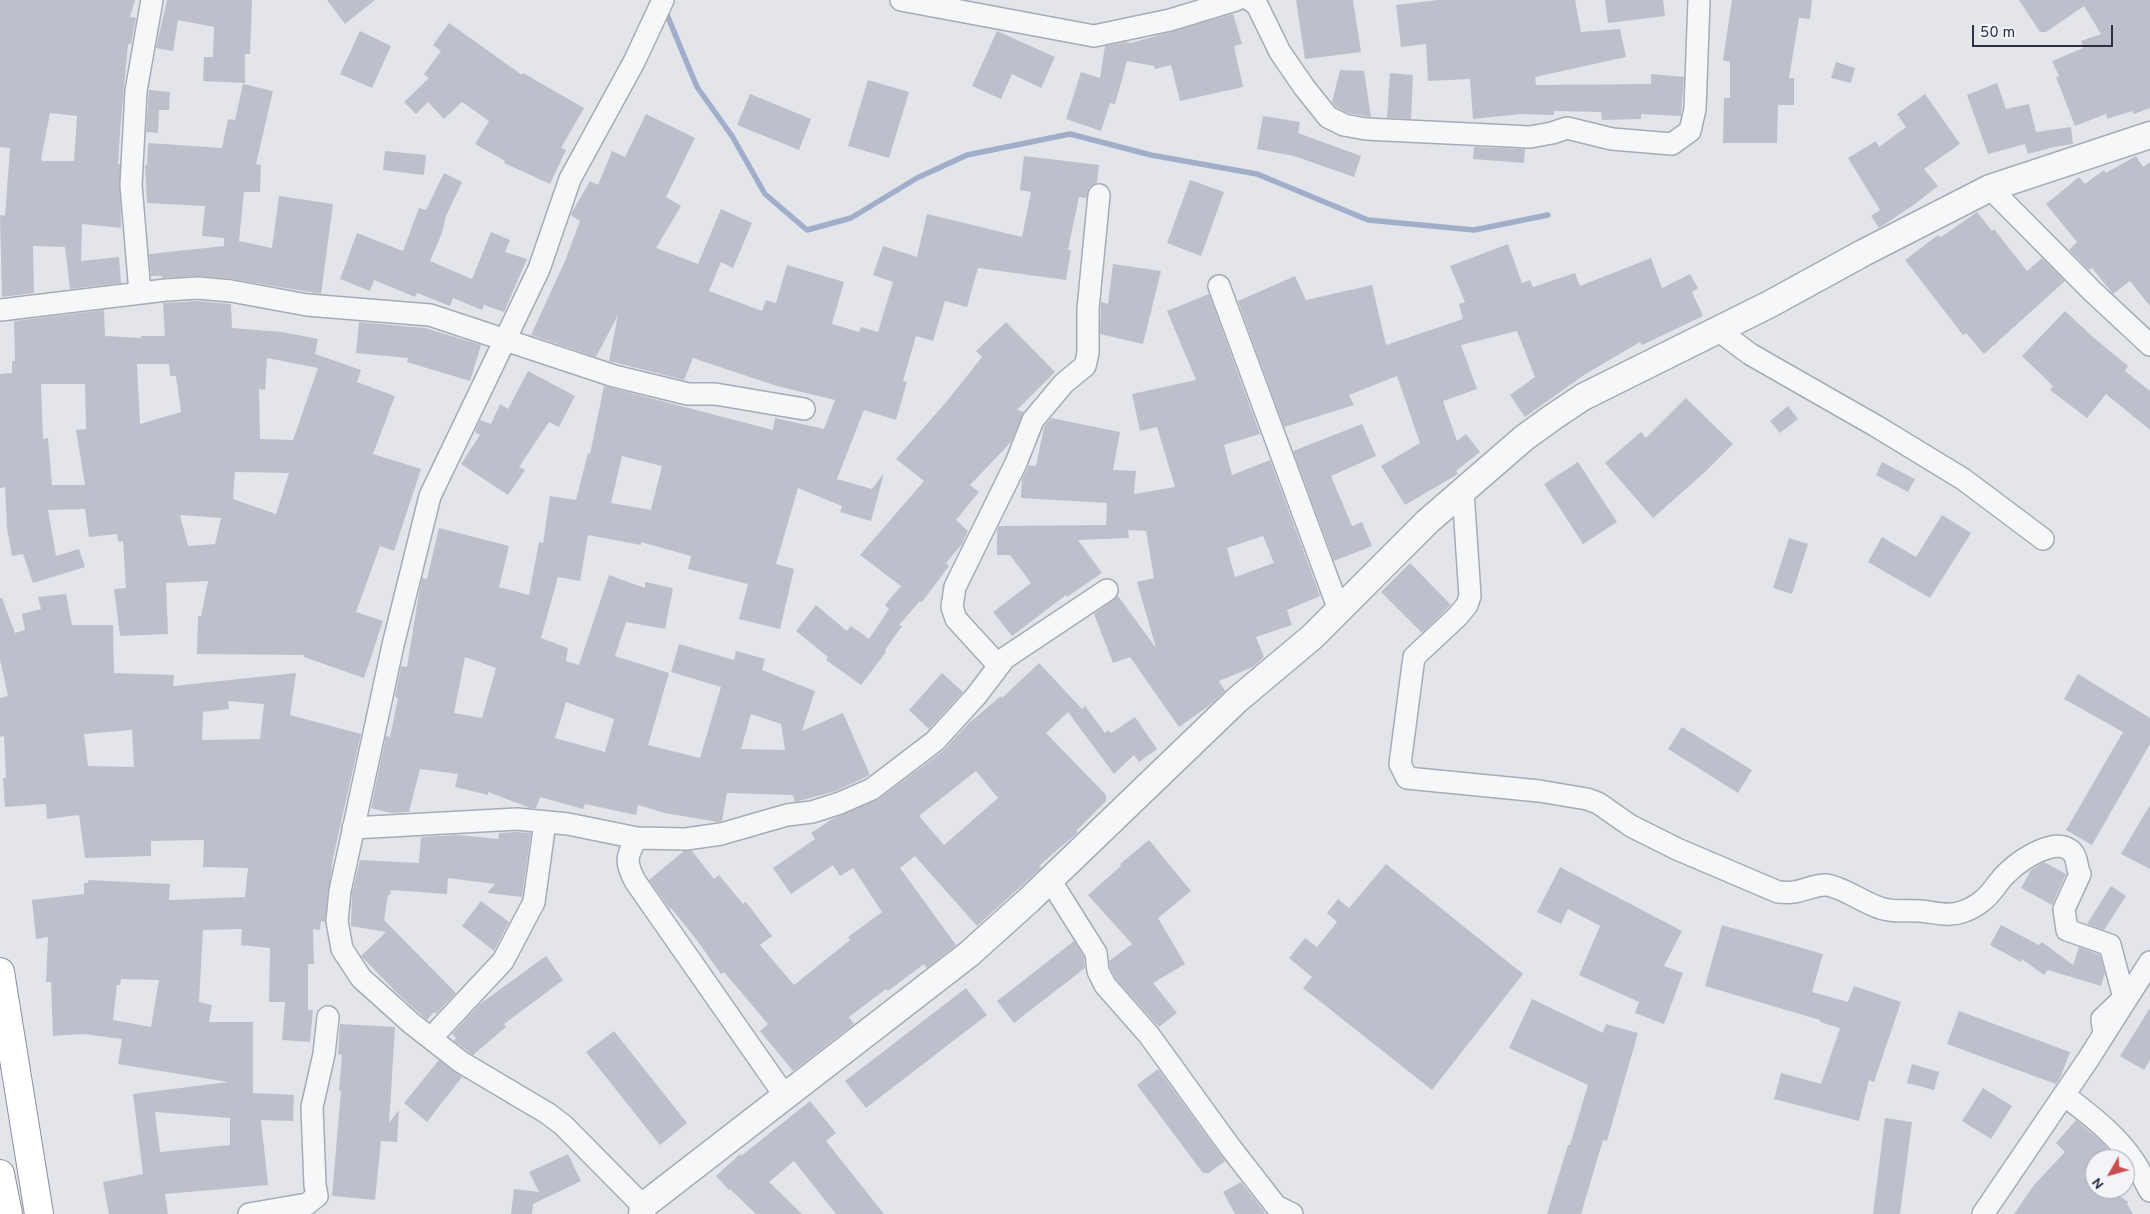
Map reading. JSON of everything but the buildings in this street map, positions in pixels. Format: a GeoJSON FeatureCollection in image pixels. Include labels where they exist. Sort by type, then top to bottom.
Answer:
{"type":"FeatureCollection","features":[{"type":"Feature","properties":{"kind":"highway"},"geometry":{"type":"LineString","coordinates":[[0,972],[40,1214]]}},
{"type":"Feature","properties":{"kind":"highway"},"geometry":{"type":"LineString","coordinates":[[0,1174],[8,1214]]}},
{"type":"Feature","properties":{"kind":"street"},"geometry":{"type":"LineString","coordinates":[[140,293],[130,185],[136,91],[152,0]]}},
{"type":"Feature","properties":{"kind":"street"},"geometry":{"type":"LineString","coordinates":[[663,0],[634,62],[570,179],[539,269],[430,496],[392,644],[339,898],[337,921],[342,949],[360,978],[461,1062],[547,1113],[563,1125],[642,1210],[969,954],[1050,880],[1236,700],[1312,637],[1427,522],[1524,438],[1583,397],[1770,304],[1863,253],[1990,188],[2150,135]]}},
{"type":"Feature","properties":{"kind":"street"},"geometry":{"type":"LineString","coordinates":[[901,0],[994,9],[1094,36],[1170,20],[1236,0]]}},
{"type":"Feature","properties":{"kind":"street"},"geometry":{"type":"LineString","coordinates":[[1250,0],[1257,5],[1280,52],[1304,87],[1328,117],[1344,125],[1366,129],[1530,137],[1567,128],[1612,139],[1672,144],[1690,132],[1695,110],[1699,0]]}},
{"type":"Feature","properties":{"kind":"street"},"geometry":{"type":"LineString","coordinates":[[1990,188],[2092,291],[2150,345]]}},
{"type":"Feature","properties":{"kind":"street"},"geometry":{"type":"LineString","coordinates":[[999,666],[956,619],[952,607],[955,587],[1016,462],[1032,420],[1064,384],[1085,366],[1088,354],[1088,309],[1099,195]]}},
{"type":"Feature","properties":{"kind":"street"},"geometry":{"type":"LineString","coordinates":[[1219,286],[1339,610]]}},
{"type":"Feature","properties":{"kind":"street"},"geometry":{"type":"LineString","coordinates":[[0,310],[140,293],[198,288],[231,290],[307,305],[430,315],[614,376],[688,394],[715,394],[804,408]]}},
{"type":"Feature","properties":{"kind":"street"},"geometry":{"type":"LineString","coordinates":[[1718,330],[1750,354],[1876,426],[1963,480],[2043,539]]}},
{"type":"Feature","properties":{"kind":"street"},"geometry":{"type":"LineString","coordinates":[[1463,491],[1470,596],[1467,605],[1458,616],[1414,657],[1400,764],[1407,778],[1539,791],[1587,799],[1598,803],[1631,826],[1677,849],[1778,892],[1792,893],[1826,885],[1844,890],[1857,899],[1878,908],[1899,912],[1919,911],[1953,914],[1964,911],[1982,901],[2016,865],[2045,849],[2059,845],[2066,847],[2073,853],[2080,874],[2064,909],[2068,930],[2110,945],[2124,998],[2102,1019],[2104,1034]]}},
{"type":"Feature","properties":{"kind":"street"},"geometry":{"type":"LineString","coordinates":[[353,828],[517,819],[568,824],[637,838],[686,839],[721,834],[787,815],[812,812],[840,803],[872,789],[935,741],[976,696],[1005,658],[1107,590]]}},
{"type":"Feature","properties":{"kind":"street"},"geometry":{"type":"LineString","coordinates":[[430,1038],[503,961],[534,902],[545,822]]}},
{"type":"Feature","properties":{"kind":"street"},"geometry":{"type":"LineString","coordinates":[[637,838],[628,852],[628,868],[786,1096]]}},
{"type":"Feature","properties":{"kind":"street"},"geometry":{"type":"LineString","coordinates":[[1050,880],[1096,954],[1098,971],[1104,985],[1149,1035],[1230,1147],[1276,1206],[1292,1214]]}},
{"type":"Feature","properties":{"kind":"street"},"geometry":{"type":"LineString","coordinates":[[1982,1214],[2064,1095],[2150,962]]}},
{"type":"Feature","properties":{"kind":"street"},"geometry":{"type":"LineString","coordinates":[[249,1214],[307,1204],[317,1196],[314,1185],[312,1107],[324,1054],[328,1017]]}},
{"type":"Feature","properties":{"kind":"street"},"geometry":{"type":"LineString","coordinates":[[2064,1095],[2099,1123],[2119,1143],[2135,1164],[2150,1192]]}},
{"type":"Feature","properties":{"kind":"waterway"},"geometry":{"type":"LineString","coordinates":[[665,10],[697,87],[732,136],[765,194],[807,230],[851,218],[917,178],[967,155],[1070,134],[1151,155],[1257,174],[1368,220],[1474,230],[1548,215]]}}]}
